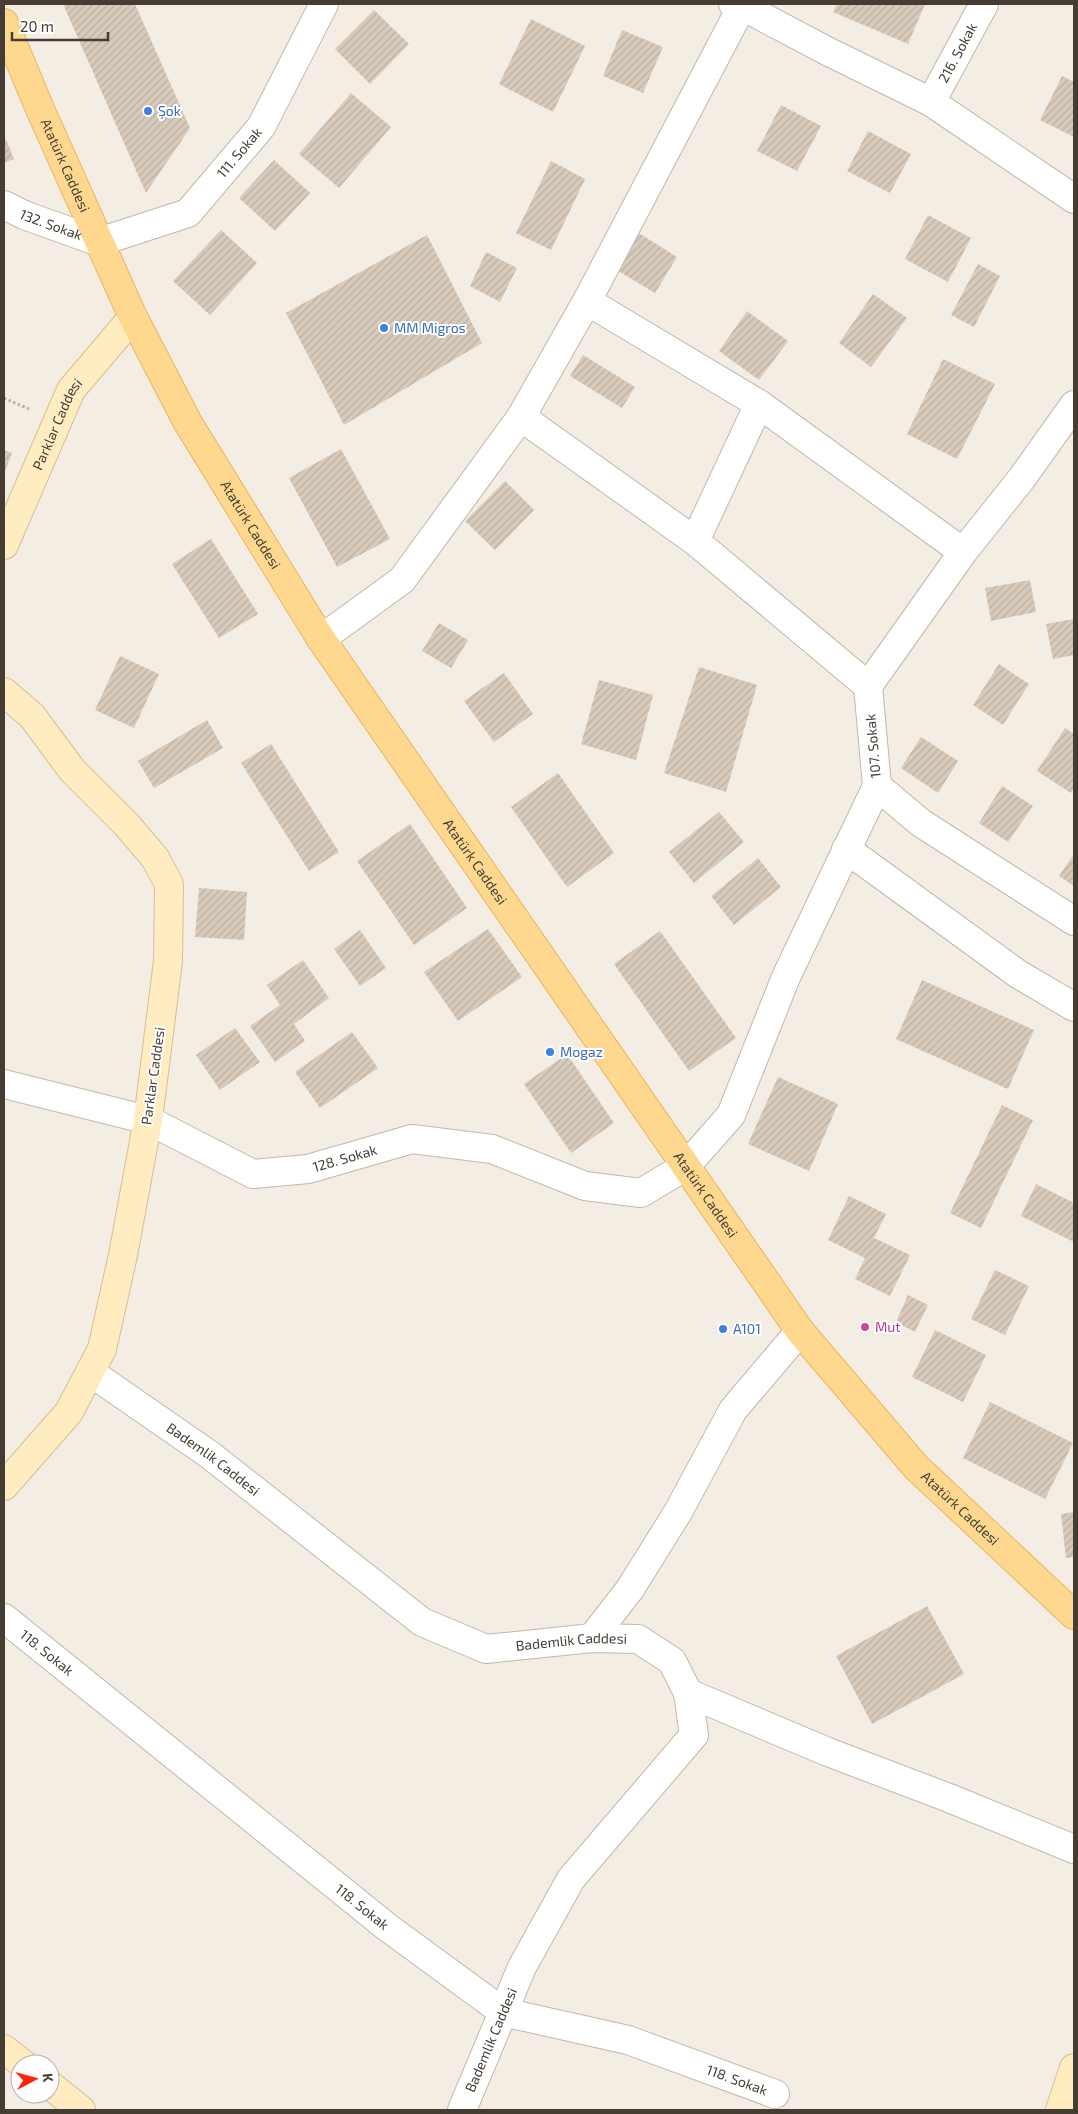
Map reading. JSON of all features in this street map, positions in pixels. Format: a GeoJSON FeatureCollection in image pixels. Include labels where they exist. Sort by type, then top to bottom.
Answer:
{"type":"FeatureCollection","features":[{"type":"Feature","properties":{"kind":"main road","name":"Atatürk Caddesi"},"geometry":{"type":"LineString","coordinates":[[4,22],[133,317],[188,423],[321,639],[800,1331],[916,1467],[1074,1615]]}},
{"type":"Feature","properties":{"kind":"street","name":"111. Sokak"},"geometry":{"type":"LineString","coordinates":[[99,242],[188,213],[261,126],[324,4]]}},
{"type":"Feature","properties":{"kind":"street","name":"216. Sokak"},"geometry":{"type":"LineString","coordinates":[[930,102],[984,4]]}},
{"type":"Feature","properties":{"kind":"street"},"geometry":{"type":"LineString","coordinates":[[321,639],[402,580],[521,417],[587,301],[737,5],[930,102],[1074,199]]}},
{"type":"Feature","properties":{"kind":"street","name":"132. Sokak"},"geometry":{"type":"LineString","coordinates":[[4,205],[24,215],[99,242]]}},
{"type":"Feature","properties":{"kind":"street"},"geometry":{"type":"LineString","coordinates":[[587,301],[759,404],[963,552]]}},
{"type":"Feature","properties":{"kind":"street","name":"Parklar Caddesi"},"geometry":{"type":"LineString","coordinates":[[4,545],[71,390],[133,317]]}},
{"type":"Feature","properties":{"kind":"street"},"geometry":{"type":"LineString","coordinates":[[695,541],[759,404]]}},
{"type":"Feature","properties":{"kind":"street"},"geometry":{"type":"LineString","coordinates":[[521,417],[695,541],[868,686],[963,552],[1022,478],[1074,405]]}},
{"type":"Feature","properties":{"kind":"street","name":"107. Sokak"},"geometry":{"type":"LineString","coordinates":[[686,1166],[731,1115],[786,977],[877,786],[868,686]]}},
{"type":"Feature","properties":{"kind":"street","name":"Parklar Caddesi"},"geometry":{"type":"LineString","coordinates":[[4,692],[32,716],[72,770],[126,824],[155,858],[169,884],[168,961],[148,1120],[123,1255],[102,1349],[68,1412],[4,1486]]}},
{"type":"Feature","properties":{"kind":"street"},"geometry":{"type":"LineString","coordinates":[[877,786],[921,822],[1074,921]]}},
{"type":"Feature","properties":{"kind":"street"},"geometry":{"type":"LineString","coordinates":[[846,849],[1018,974],[1074,1007]]}},
{"type":"Feature","properties":{"kind":"street","name":"128. Sokak"},"geometry":{"type":"LineString","coordinates":[[4,1084],[148,1120],[253,1174],[308,1168],[412,1139],[492,1149],[585,1186],[641,1193],[686,1166]]}},
{"type":"Feature","properties":{"kind":"street"},"geometry":{"type":"LineString","coordinates":[[592,1638],[630,1589],[678,1512],[733,1410],[800,1331]]}},
{"type":"Feature","properties":{"kind":"street","name":"Bademlik Caddesi"},"geometry":{"type":"LineString","coordinates":[[90,1372],[210,1455],[422,1622],[486,1649],[592,1638],[638,1639],[672,1662],[688,1693],[694,1735],[571,1879],[522,1967],[462,2110]]}},
{"type":"Feature","properties":{"kind":"street","name":"118. Sokak"},"geometry":{"type":"LineString","coordinates":[[4,1618],[388,1927],[503,2012],[628,2040],[775,2094]]}},
{"type":"Feature","properties":{"kind":"street"},"geometry":{"type":"LineString","coordinates":[[688,1693],[828,1752],[949,1798],[1074,1849]]}},
{"type":"Feature","properties":{"kind":"street"},"geometry":{"type":"LineString","coordinates":[[1060,2110],[1074,2068]]}},
{"type":"Feature","properties":{"kind":"street"},"geometry":{"type":"LineString","coordinates":[[60,2094],[81,2110]]}},
{"type":"Feature","properties":{"kind":"building"},"geometry":{"type":"Polygon","coordinates":[[[63,4],[135,4],[190,128],[146,193],[63,4]]]}},
{"type":"Feature","properties":{"kind":"building"},"geometry":{"type":"Polygon","coordinates":[[[837,4],[925,4],[908,44],[833,12],[837,4]]]}},
{"type":"Feature","properties":{"kind":"building"},"geometry":{"type":"Polygon","coordinates":[[[374,10],[409,44],[370,84],[335,49],[374,10]]]}},
{"type":"Feature","properties":{"kind":"building"},"geometry":{"type":"Polygon","coordinates":[[[531,19],[585,46],[553,112],[499,84],[531,19]]]}},
{"type":"Feature","properties":{"kind":"building"},"geometry":{"type":"Polygon","coordinates":[[[622,30],[663,47],[643,93],[603,76],[622,30]]]}},
{"type":"Feature","properties":{"kind":"building"},"geometry":{"type":"Polygon","coordinates":[[[1062,76],[1074,82],[1074,137],[1040,120],[1062,76]]]}},
{"type":"Feature","properties":{"kind":"building"},"geometry":{"type":"Polygon","coordinates":[[[351,93],[391,127],[339,188],[299,154],[351,93]]]}},
{"type":"Feature","properties":{"kind":"building"},"geometry":{"type":"Polygon","coordinates":[[[781,105],[821,126],[797,171],[757,151],[781,105]]]}},
{"type":"Feature","properties":{"kind":"building"},"geometry":{"type":"Polygon","coordinates":[[[868,131],[911,154],[890,193],[847,171],[868,131]]]}},
{"type":"Feature","properties":{"kind":"building"},"geometry":{"type":"Polygon","coordinates":[[[4,135],[14,159],[4,163],[4,135]]]}},
{"type":"Feature","properties":{"kind":"building"},"geometry":{"type":"Polygon","coordinates":[[[274,160],[310,193],[275,231],[239,198],[274,160]]]}},
{"type":"Feature","properties":{"kind":"building"},"geometry":{"type":"Polygon","coordinates":[[[551,161],[585,179],[551,250],[516,233],[551,161]]]}},
{"type":"Feature","properties":{"kind":"building"},"geometry":{"type":"Polygon","coordinates":[[[928,215],[971,238],[948,282],[905,259],[928,215]]]}},
{"type":"Feature","properties":{"kind":"building"},"geometry":{"type":"Polygon","coordinates":[[[221,230],[257,263],[210,315],[173,281],[221,230]]]}},
{"type":"Feature","properties":{"kind":"building"},"geometry":{"type":"Polygon","coordinates":[[[637,232],[677,257],[655,293],[615,269],[637,232]]]}},
{"type":"Feature","properties":{"kind":"building","name":"MM Migros"},"geometry":{"type":"Polygon","coordinates":[[[427,235],[482,343],[344,425],[286,313],[427,235]]]}},
{"type":"Feature","properties":{"kind":"building"},"geometry":{"type":"Polygon","coordinates":[[[486,252],[517,268],[500,302],[470,286],[486,252]]]}},
{"type":"Feature","properties":{"kind":"building"},"geometry":{"type":"Polygon","coordinates":[[[978,264],[1000,276],[974,327],[951,315],[978,264]]]}},
{"type":"Feature","properties":{"kind":"building"},"geometry":{"type":"Polygon","coordinates":[[[873,294],[907,318],[871,367],[839,343],[873,294]]]}},
{"type":"Feature","properties":{"kind":"building"},"geometry":{"type":"Polygon","coordinates":[[[747,311],[788,341],[759,380],[719,351],[747,311]]]}},
{"type":"Feature","properties":{"kind":"building"},"geometry":{"type":"Polygon","coordinates":[[[583,355],[635,387],[622,408],[570,376],[583,355]]]}},
{"type":"Feature","properties":{"kind":"building"},"geometry":{"type":"Polygon","coordinates":[[[943,359],[995,384],[957,459],[907,434],[943,359]]]}},
{"type":"Feature","properties":{"kind":"building"},"geometry":{"type":"Polygon","coordinates":[[[341,449],[390,539],[337,567],[289,478],[341,449]]]}},
{"type":"Feature","properties":{"kind":"building"},"geometry":{"type":"Polygon","coordinates":[[[4,450],[12,453],[4,474],[4,450]]]}},
{"type":"Feature","properties":{"kind":"building"},"geometry":{"type":"Polygon","coordinates":[[[505,481],[534,510],[495,550],[465,521],[505,481]]]}},
{"type":"Feature","properties":{"kind":"building"},"geometry":{"type":"Polygon","coordinates":[[[211,539],[258,614],[219,638],[172,564],[211,539]]]}},
{"type":"Feature","properties":{"kind":"building"},"geometry":{"type":"Polygon","coordinates":[[[1030,580],[1036,612],[991,621],[985,588],[1030,580]]]}},
{"type":"Feature","properties":{"kind":"building"},"geometry":{"type":"Polygon","coordinates":[[[1074,619],[1074,655],[1053,659],[1046,624],[1074,619]]]}},
{"type":"Feature","properties":{"kind":"building"},"geometry":{"type":"Polygon","coordinates":[[[439,623],[468,640],[451,668],[422,651],[439,623]]]}},
{"type":"Feature","properties":{"kind":"building"},"geometry":{"type":"Polygon","coordinates":[[[120,656],[159,674],[134,728],[95,710],[120,656]]]}},
{"type":"Feature","properties":{"kind":"building"},"geometry":{"type":"Polygon","coordinates":[[[999,664],[1029,684],[1003,725],[973,705],[999,664]]]}},
{"type":"Feature","properties":{"kind":"building"},"geometry":{"type":"Polygon","coordinates":[[[699,667],[757,685],[726,792],[664,773],[699,667]]]}},
{"type":"Feature","properties":{"kind":"building"},"geometry":{"type":"Polygon","coordinates":[[[504,673],[533,714],[494,742],[464,701],[504,673]]]}},
{"type":"Feature","properties":{"kind":"building"},"geometry":{"type":"Polygon","coordinates":[[[599,680],[653,695],[636,760],[581,744],[599,680]]]}},
{"type":"Feature","properties":{"kind":"building"},"geometry":{"type":"Polygon","coordinates":[[[207,720],[223,748],[154,788],[138,761],[207,720]]]}},
{"type":"Feature","properties":{"kind":"building"},"geometry":{"type":"Polygon","coordinates":[[[1065,728],[1074,734],[1074,788],[1071,793],[1037,771],[1065,728]]]}},
{"type":"Feature","properties":{"kind":"building"},"geometry":{"type":"Polygon","coordinates":[[[921,737],[958,761],[938,793],[901,768],[921,737]]]}},
{"type":"Feature","properties":{"kind":"building"},"geometry":{"type":"Polygon","coordinates":[[[271,744],[339,852],[309,871],[241,763],[271,744]]]}},
{"type":"Feature","properties":{"kind":"building"},"geometry":{"type":"Polygon","coordinates":[[[558,773],[614,853],[567,887],[511,807],[558,773]]]}},
{"type":"Feature","properties":{"kind":"building"},"geometry":{"type":"Polygon","coordinates":[[[1002,786],[1033,806],[1008,842],[979,823],[1002,786]]]}},
{"type":"Feature","properties":{"kind":"building"},"geometry":{"type":"Polygon","coordinates":[[[719,812],[744,842],[694,883],[669,852],[719,812]]]}},
{"type":"Feature","properties":{"kind":"building"},"geometry":{"type":"Polygon","coordinates":[[[410,824],[467,908],[414,945],[357,861],[410,824]]]}},
{"type":"Feature","properties":{"kind":"building"},"geometry":{"type":"Polygon","coordinates":[[[1074,854],[1074,886],[1059,876],[1074,854]]]}},
{"type":"Feature","properties":{"kind":"building"},"geometry":{"type":"Polygon","coordinates":[[[758,858],[781,887],[734,925],[711,896],[758,858]]]}},
{"type":"Feature","properties":{"kind":"building"},"geometry":{"type":"Polygon","coordinates":[[[199,888],[247,892],[244,940],[195,937],[199,888]]]}},
{"type":"Feature","properties":{"kind":"building"},"geometry":{"type":"Polygon","coordinates":[[[488,929],[522,977],[458,1021],[424,972],[488,929]]]}},
{"type":"Feature","properties":{"kind":"building"},"geometry":{"type":"Polygon","coordinates":[[[360,930],[386,968],[360,986],[334,949],[360,930]]]}},
{"type":"Feature","properties":{"kind":"building"},"geometry":{"type":"Polygon","coordinates":[[[660,931],[736,1038],[689,1071],[614,964],[660,931]]]}},
{"type":"Feature","properties":{"kind":"building"},"geometry":{"type":"Polygon","coordinates":[[[303,960],[329,998],[294,1024],[305,1041],[275,1062],[250,1026],[280,1005],[267,985],[303,960]]]}},
{"type":"Feature","properties":{"kind":"building"},"geometry":{"type":"Polygon","coordinates":[[[922,980],[1034,1030],[1008,1089],[896,1039],[922,980]]]}},
{"type":"Feature","properties":{"kind":"building"},"geometry":{"type":"Polygon","coordinates":[[[235,1028],[260,1062],[220,1090],[196,1055],[235,1028]]]}},
{"type":"Feature","properties":{"kind":"building"},"geometry":{"type":"Polygon","coordinates":[[[352,1032],[378,1068],[320,1108],[295,1072],[352,1032]]]}},
{"type":"Feature","properties":{"kind":"building"},"geometry":{"type":"Polygon","coordinates":[[[567,1054],[614,1123],[571,1153],[524,1084],[567,1054]]]}},
{"type":"Feature","properties":{"kind":"building"},"geometry":{"type":"Polygon","coordinates":[[[778,1077],[838,1104],[809,1171],[748,1144],[778,1077]]]}},
{"type":"Feature","properties":{"kind":"building"},"geometry":{"type":"Polygon","coordinates":[[[1002,1105],[1033,1120],[981,1228],[950,1213],[1002,1105]]]}},
{"type":"Feature","properties":{"kind":"building"},"geometry":{"type":"Polygon","coordinates":[[[1036,1184],[1074,1203],[1074,1242],[1021,1216],[1036,1184]]]}},
{"type":"Feature","properties":{"kind":"building"},"geometry":{"type":"Polygon","coordinates":[[[849,1196],[886,1214],[874,1238],[910,1255],[890,1296],[855,1279],[865,1258],[828,1240],[849,1196]]]}},
{"type":"Feature","properties":{"kind":"building"},"geometry":{"type":"Polygon","coordinates":[[[995,1270],[1029,1286],[1005,1335],[971,1319],[995,1270]]]}},
{"type":"Feature","properties":{"kind":"building"},"geometry":{"type":"Polygon","coordinates":[[[908,1295],[928,1305],[915,1332],[896,1322],[908,1295]]]}},
{"type":"Feature","properties":{"kind":"building"},"geometry":{"type":"Polygon","coordinates":[[[935,1330],[986,1355],[963,1402],[912,1377],[935,1330]]]}},
{"type":"Feature","properties":{"kind":"building"},"geometry":{"type":"Polygon","coordinates":[[[990,1402],[1073,1443],[1045,1499],[963,1458],[990,1402]]]}},
{"type":"Feature","properties":{"kind":"building"},"geometry":{"type":"Polygon","coordinates":[[[1074,1512],[1074,1557],[1066,1558],[1061,1514],[1074,1512]]]}},
{"type":"Feature","properties":{"kind":"building"},"geometry":{"type":"Polygon","coordinates":[[[927,1606],[964,1674],[872,1724],[836,1656],[927,1606]]]}},
{"type":"Feature","properties":{"kind":"place","name":"Şok"},"geometry":{"type":"Point","coordinates":[148,111]}},
{"type":"Feature","properties":{"kind":"place","name":"MM Migros"},"geometry":{"type":"Point","coordinates":[384,328]}},
{"type":"Feature","properties":{"kind":"place","name":"Mogaz"},"geometry":{"type":"Point","coordinates":[550,1052]}},
{"type":"Feature","properties":{"kind":"place","name":"Mut"},"geometry":{"type":"Point","coordinates":[865,1327]}},
{"type":"Feature","properties":{"kind":"place","name":"A101"},"geometry":{"type":"Point","coordinates":[723,1329]}}]}
